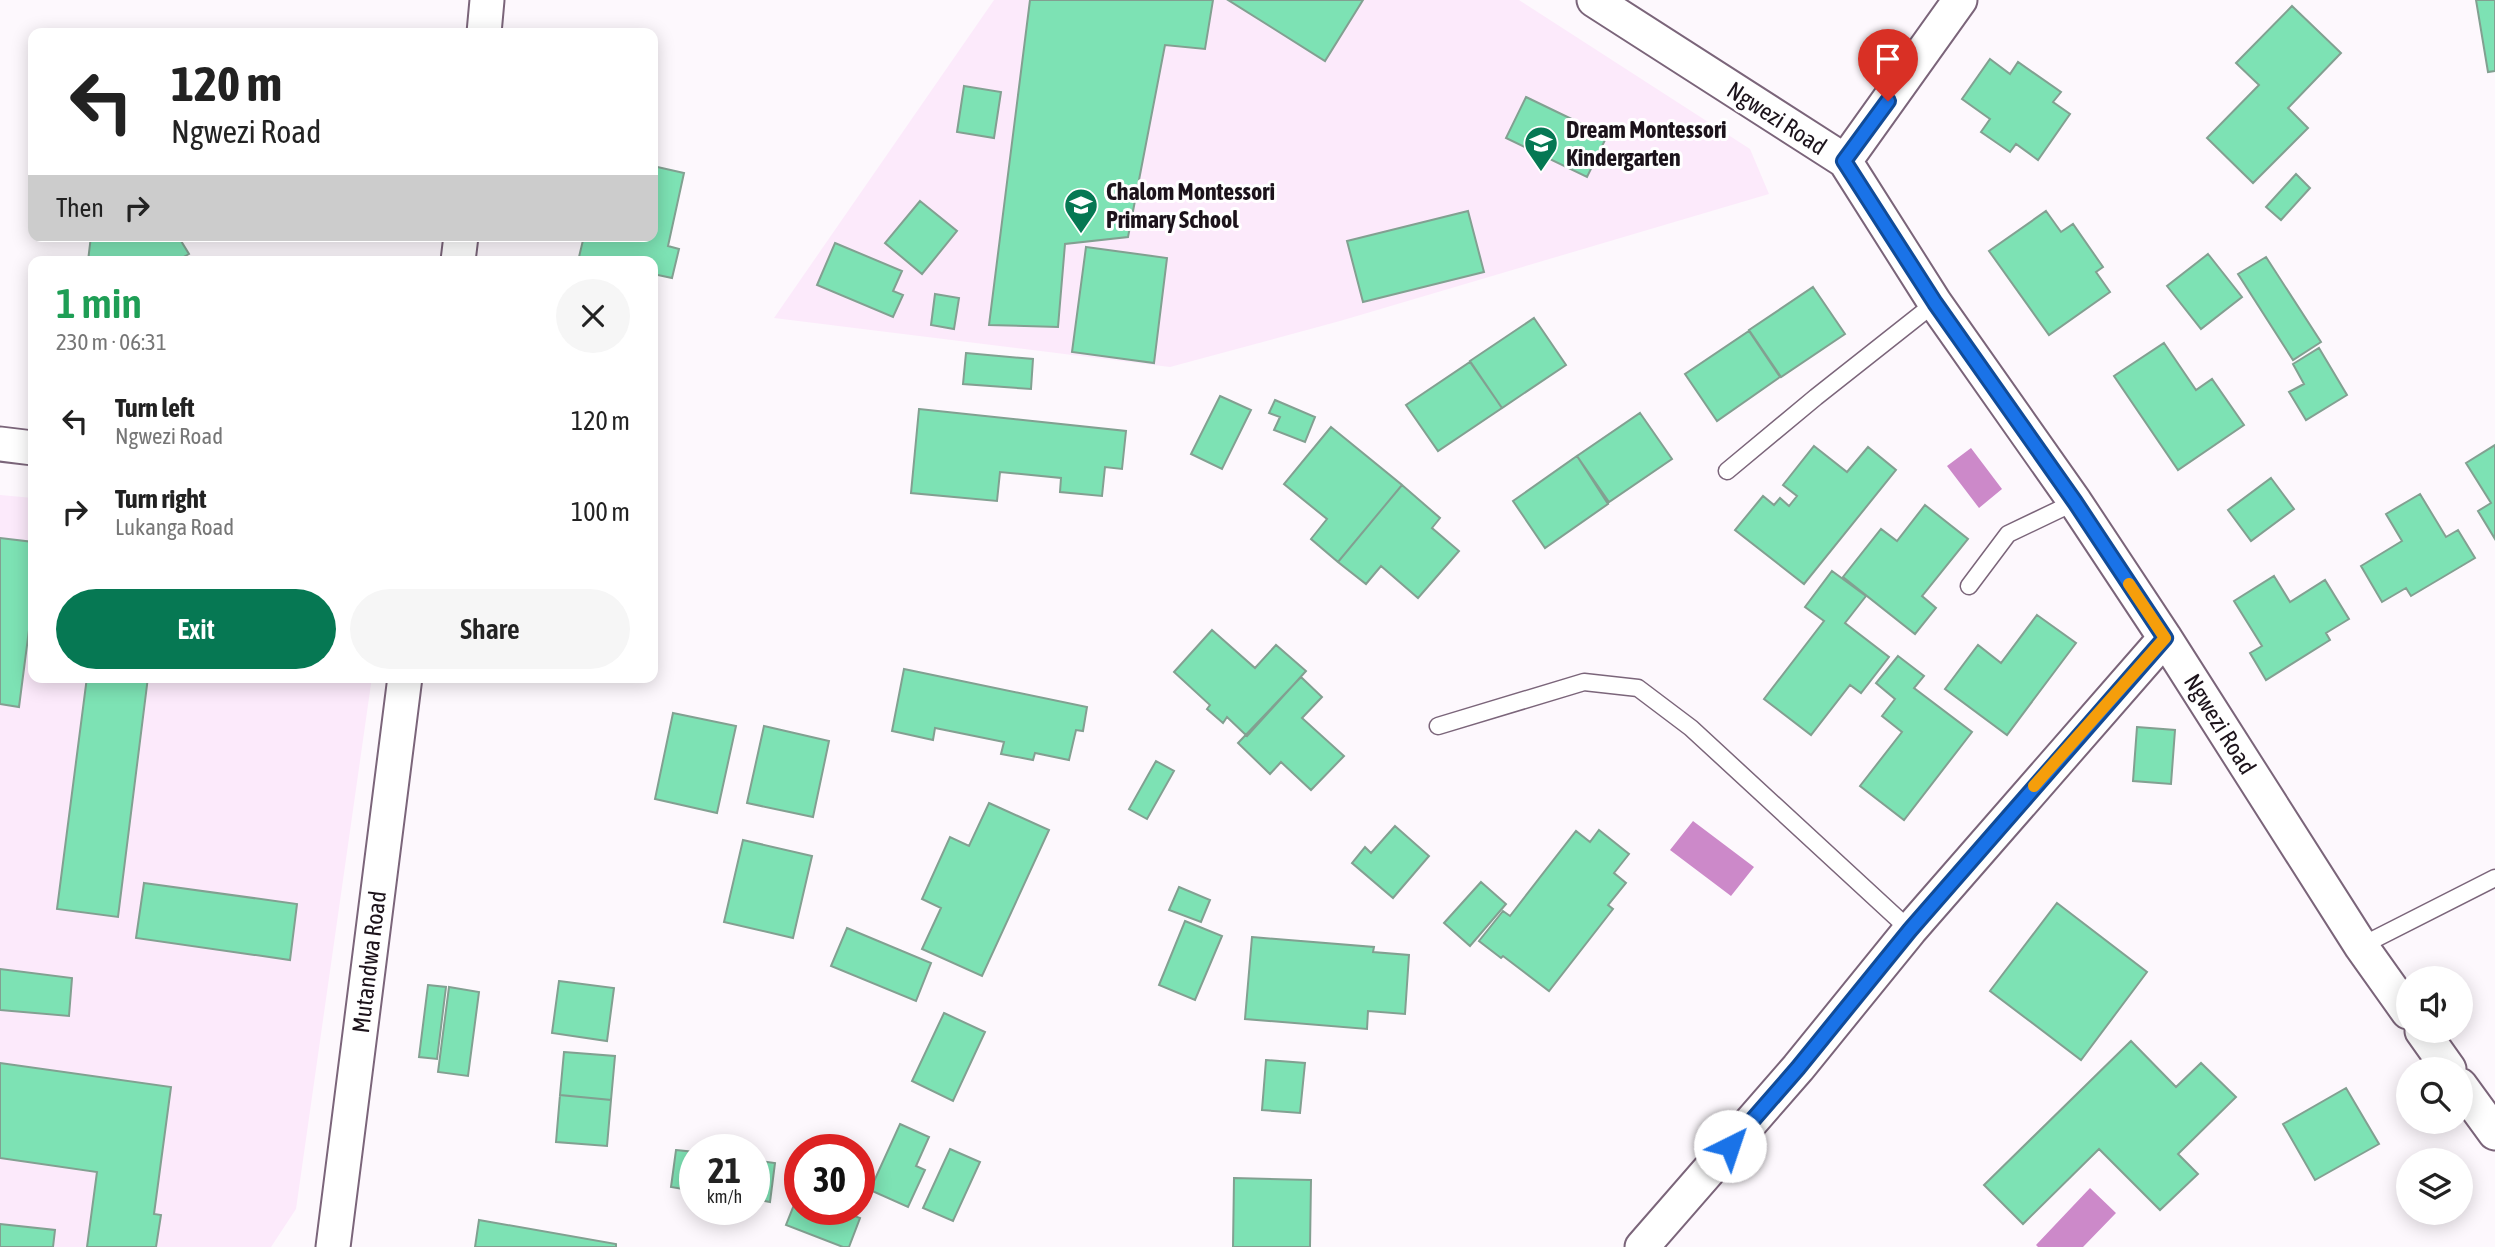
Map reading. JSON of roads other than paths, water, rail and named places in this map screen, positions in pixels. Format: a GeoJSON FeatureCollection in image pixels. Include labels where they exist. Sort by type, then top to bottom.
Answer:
{"type":"FeatureCollection","features":[{"type":"Feature","properties":{"kind":"street"},"geometry":{"type":"LineString","coordinates":[[484,28],[487,0]]}},
{"type":"Feature","properties":{"kind":"street","name":"Ngwezi Road"},"geometry":{"type":"LineString","coordinates":[[1594,0],[1844,161],[1935,303],[2075,502],[2165,638],[2361,946],[2396,995]]}},
{"type":"Feature","properties":{"kind":"street"},"geometry":{"type":"LineString","coordinates":[[1844,161],[1960,0]]}},
{"type":"Feature","properties":{"kind":"street"},"geometry":{"type":"LineString","coordinates":[[0,444],[28,448]]}},
{"type":"Feature","properties":{"kind":"street"},"geometry":{"type":"LineString","coordinates":[[1642,1247],[1798,1068],[1910,930],[2165,638]]}},
{"type":"Feature","properties":{"kind":"street","name":"Mutandwa Road"},"geometry":{"type":"LineString","coordinates":[[333,1247],[404,683]]}},
{"type":"Feature","properties":{"kind":"street"},"geometry":{"type":"LineString","coordinates":[[2473,1103],[2495,1133]]}},
{"type":"Feature","properties":{"kind":"lane"},"geometry":{"type":"LineString","coordinates":[[1727,471],[1935,303]]}},
{"type":"Feature","properties":{"kind":"lane"},"geometry":{"type":"LineString","coordinates":[[1969,586],[2008,534],[2075,502]]}},
{"type":"Feature","properties":{"kind":"lane"},"geometry":{"type":"LineString","coordinates":[[1438,726],[1584,682],[1638,688],[1691,728],[1910,930]]}},
{"type":"Feature","properties":{"kind":"lane"},"geometry":{"type":"LineString","coordinates":[[2361,946],[2495,878]]}},
{"type":"Feature","properties":{"kind":"place","name":"Dream Montessori Kindergarten"},"geometry":{"type":"Point","coordinates":[1541,173]}},
{"type":"Feature","properties":{"kind":"place","name":"Chalom Montessori Primary School"},"geometry":{"type":"Point","coordinates":[1081,235]}}]}
